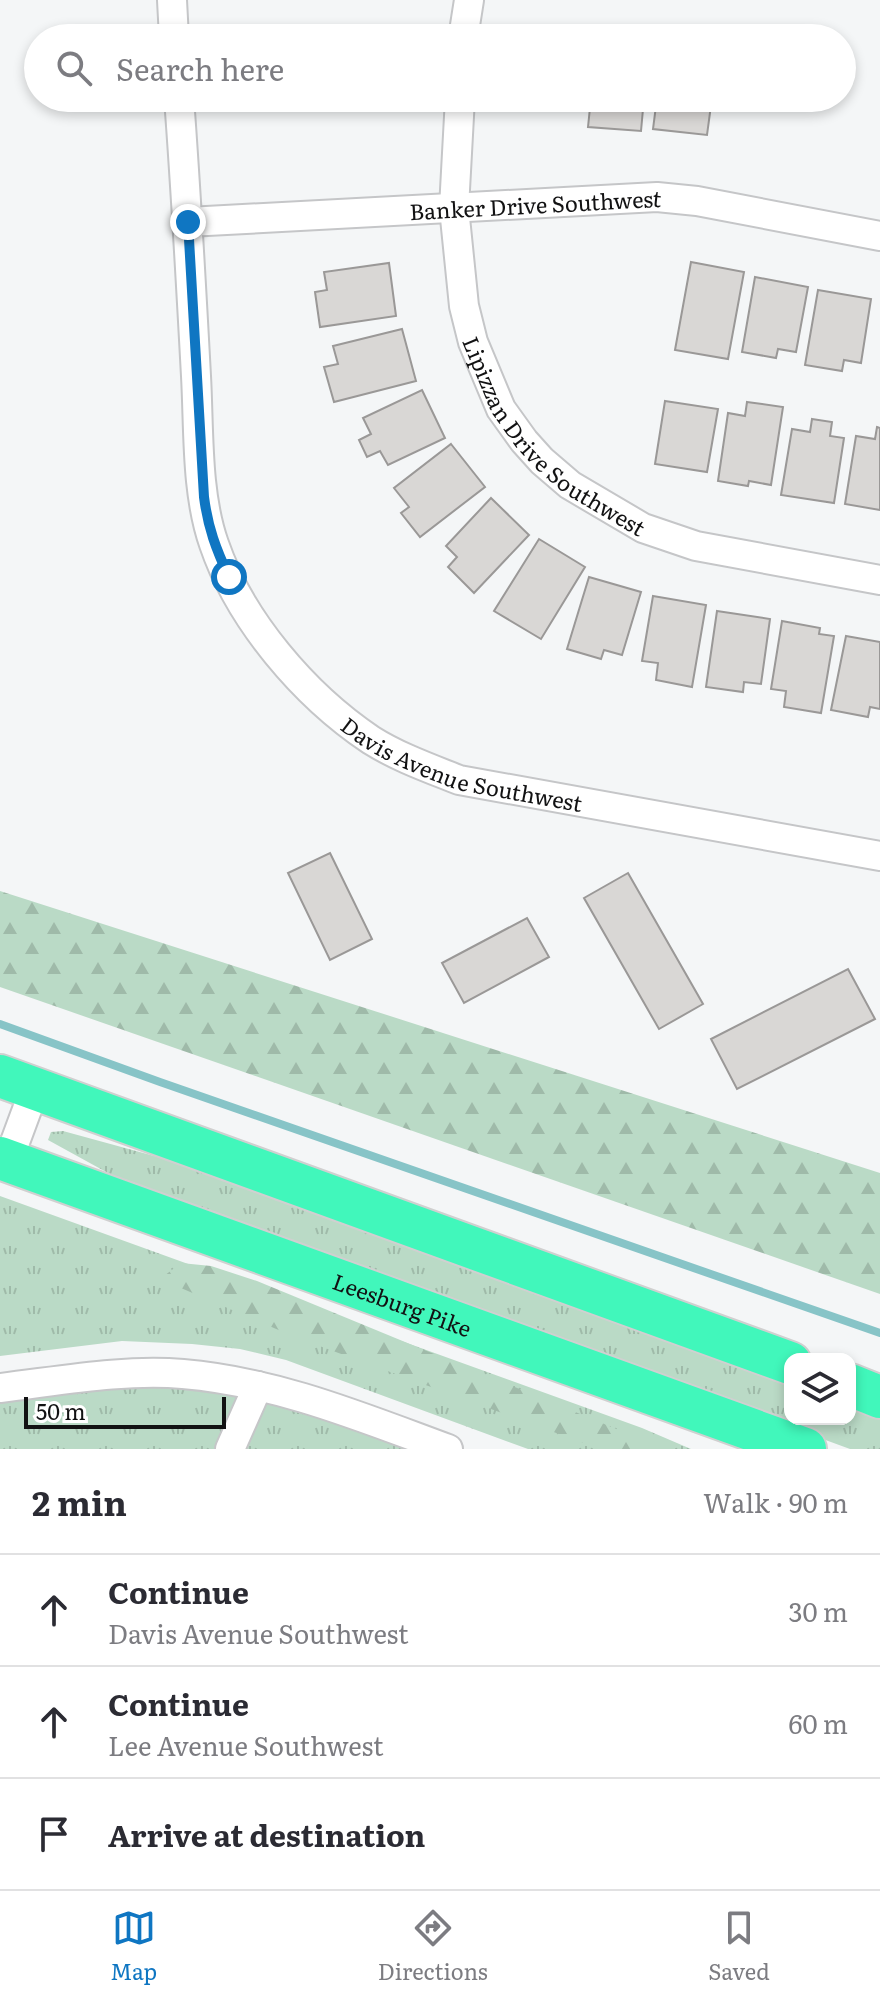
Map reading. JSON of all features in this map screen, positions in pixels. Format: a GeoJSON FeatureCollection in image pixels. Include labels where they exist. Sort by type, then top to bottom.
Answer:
{"type":"FeatureCollection","features":[{"type":"Feature","properties":{"kind":"highway"},"geometry":{"type":"LineString","coordinates":[[17,1082],[784,1361]]}},
{"type":"Feature","properties":{"kind":"highway","name":"Leesburg Pike"},"geometry":{"type":"LineString","coordinates":[[4,1160],[805,1449]]}},
{"type":"Feature","properties":{"kind":"highway"},"geometry":{"type":"LineString","coordinates":[[856,1387],[880,1397]]}},
{"type":"Feature","properties":{"kind":"street"},"geometry":{"type":"LineString","coordinates":[[172,0],[173,24]]}},
{"type":"Feature","properties":{"kind":"street"},"geometry":{"type":"LineString","coordinates":[[465,24],[469,0]]}},
{"type":"Feature","properties":{"kind":"street","name":"Davis Avenue Southwest"},"geometry":{"type":"LineString","coordinates":[[180,112],[200,464],[208,526],[242,603],[295,674],[337,714],[372,741],[459,780],[880,856]]}},
{"type":"Feature","properties":{"kind":"street","name":"Lipizzan Drive Southwest"},"geometry":{"type":"LineString","coordinates":[[459,112],[454,208],[464,306],[473,342],[501,409],[524,441],[570,485],[643,528],[696,546],[880,580]]}},
{"type":"Feature","properties":{"kind":"street","name":"Banker Drive Southwest"},"geometry":{"type":"LineString","coordinates":[[188,222],[657,197],[697,201],[880,236]]}},
{"type":"Feature","properties":{"kind":"street"},"geometry":{"type":"LineString","coordinates":[[4,1160],[17,1082]]}},
{"type":"Feature","properties":{"kind":"street"},"geometry":{"type":"LineString","coordinates":[[0,1388],[127,1374],[183,1374],[258,1386],[320,1402],[448,1449]]}},
{"type":"Feature","properties":{"kind":"street"},"geometry":{"type":"LineString","coordinates":[[230,1449],[258,1386]]}},
{"type":"Feature","properties":{"kind":"green space"},"geometry":{"type":"Polygon","coordinates":[[[0,891],[880,1173],[880,1294],[0,987],[0,891]]]}},
{"type":"Feature","properties":{"kind":"green space"},"geometry":{"type":"Polygon","coordinates":[[[63,1131],[220,1174],[784,1377],[784,1425],[128,1184],[48,1140],[51,1132],[63,1131]]]}},
{"type":"Feature","properties":{"kind":"green space"},"geometry":{"type":"Polygon","coordinates":[[[0,1196],[642,1428],[691,1449],[528,1449],[286,1360],[240,1349],[122,1341],[0,1356],[0,1196]]]}},
{"type":"Feature","properties":{"kind":"green space"},"geometry":{"type":"Polygon","coordinates":[[[181,1263],[211,1266],[257,1281],[665,1449],[600,1449],[295,1337],[160,1279],[181,1263]]]}},
{"type":"Feature","properties":{"kind":"green space"},"geometry":{"type":"Polygon","coordinates":[[[183,1374],[428,1449],[0,1449],[0,1388],[183,1374]]]}},
{"type":"Feature","properties":{"kind":"green space"},"geometry":{"type":"Polygon","coordinates":[[[856,1402],[880,1411],[880,1449],[850,1449],[785,1425],[856,1425],[856,1402]]]}},
{"type":"Feature","properties":{"kind":"building"},"geometry":{"type":"Polygon","coordinates":[[[590,112],[643,112],[641,131],[588,127],[590,112]]]}},
{"type":"Feature","properties":{"kind":"building"},"geometry":{"type":"Polygon","coordinates":[[[655,112],[710,112],[707,135],[653,129],[655,112]]]}},
{"type":"Feature","properties":{"kind":"building"},"geometry":{"type":"Polygon","coordinates":[[[691,262],[744,272],[728,359],[675,350],[691,262]]]}},
{"type":"Feature","properties":{"kind":"building"},"geometry":{"type":"Polygon","coordinates":[[[389,263],[396,316],[320,327],[315,292],[327,290],[324,272],[389,263]]]}},
{"type":"Feature","properties":{"kind":"building"},"geometry":{"type":"Polygon","coordinates":[[[755,277],[808,287],[796,352],[778,349],[776,358],[742,352],[755,277]]]}},
{"type":"Feature","properties":{"kind":"building"},"geometry":{"type":"Polygon","coordinates":[[[818,290],[871,299],[861,363],[844,360],[842,371],[805,365],[818,290]]]}},
{"type":"Feature","properties":{"kind":"building"},"geometry":{"type":"Polygon","coordinates":[[[402,329],[416,381],[334,402],[324,367],[338,364],[333,346],[402,329]]]}},
{"type":"Feature","properties":{"kind":"building"},"geometry":{"type":"Polygon","coordinates":[[[422,390],[445,438],[388,465],[380,451],[367,457],[359,440],[371,434],[363,418],[422,390]]]}},
{"type":"Feature","properties":{"kind":"building"},"geometry":{"type":"Polygon","coordinates":[[[665,401],[718,409],[707,472],[655,464],[665,401]]]}},
{"type":"Feature","properties":{"kind":"building"},"geometry":{"type":"Polygon","coordinates":[[[747,402],[783,407],[771,485],[749,481],[748,486],[718,481],[728,413],[745,416],[747,402]]]}},
{"type":"Feature","properties":{"kind":"building"},"geometry":{"type":"Polygon","coordinates":[[[812,419],[832,422],[830,436],[844,438],[834,503],[781,495],[792,429],[810,432],[812,419]]]}},
{"type":"Feature","properties":{"kind":"building"},"geometry":{"type":"Polygon","coordinates":[[[877,427],[880,428],[880,510],[845,504],[856,436],[875,439],[877,427]]]}},
{"type":"Feature","properties":{"kind":"building"},"geometry":{"type":"Polygon","coordinates":[[[451,444],[485,487],[420,537],[401,513],[409,507],[394,488],[451,444]]]}},
{"type":"Feature","properties":{"kind":"building"},"geometry":{"type":"Polygon","coordinates":[[[491,498],[529,535],[474,593],[448,567],[457,557],[446,546],[491,498]]]}},
{"type":"Feature","properties":{"kind":"building"},"geometry":{"type":"Polygon","coordinates":[[[539,539],[585,567],[541,639],[494,611],[539,539]]]}},
{"type":"Feature","properties":{"kind":"building"},"geometry":{"type":"Polygon","coordinates":[[[589,577],[641,592],[622,655],[604,650],[601,659],[567,649],[589,577]]]}},
{"type":"Feature","properties":{"kind":"building"},"geometry":{"type":"Polygon","coordinates":[[[653,596],[706,605],[692,687],[656,680],[658,663],[642,661],[653,596]]]}},
{"type":"Feature","properties":{"kind":"building"},"geometry":{"type":"Polygon","coordinates":[[[717,611],[770,619],[761,684],[744,682],[743,692],[706,687],[717,611]]]}},
{"type":"Feature","properties":{"kind":"building"},"geometry":{"type":"Polygon","coordinates":[[[782,621],[820,628],[819,634],[834,636],[821,713],[784,707],[786,691],[771,689],[782,621]]]}},
{"type":"Feature","properties":{"kind":"building"},"geometry":{"type":"Polygon","coordinates":[[[846,636],[880,642],[880,709],[870,707],[868,717],[831,710],[846,636]]]}},
{"type":"Feature","properties":{"kind":"building"},"geometry":{"type":"Polygon","coordinates":[[[330,853],[372,939],[330,960],[288,873],[330,853]]]}},
{"type":"Feature","properties":{"kind":"building"},"geometry":{"type":"Polygon","coordinates":[[[628,873],[703,1004],[659,1029],[584,898],[628,873]]]}},
{"type":"Feature","properties":{"kind":"building"},"geometry":{"type":"Polygon","coordinates":[[[527,918],[549,957],[464,1003],[442,963],[527,918]]]}},
{"type":"Feature","properties":{"kind":"building"},"geometry":{"type":"Polygon","coordinates":[[[848,969],[875,1019],[737,1089],[711,1039],[848,969]]]}},
{"type":"Feature","properties":{"kind":"waterway"},"geometry":{"type":"LineString","coordinates":[[0,1024],[880,1333]]}},
{"type":"Feature","properties":{"kind":"route"},"geometry":{"type":"LineString","coordinates":[[188,222],[200,464],[208,526],[229,577]]}}]}
